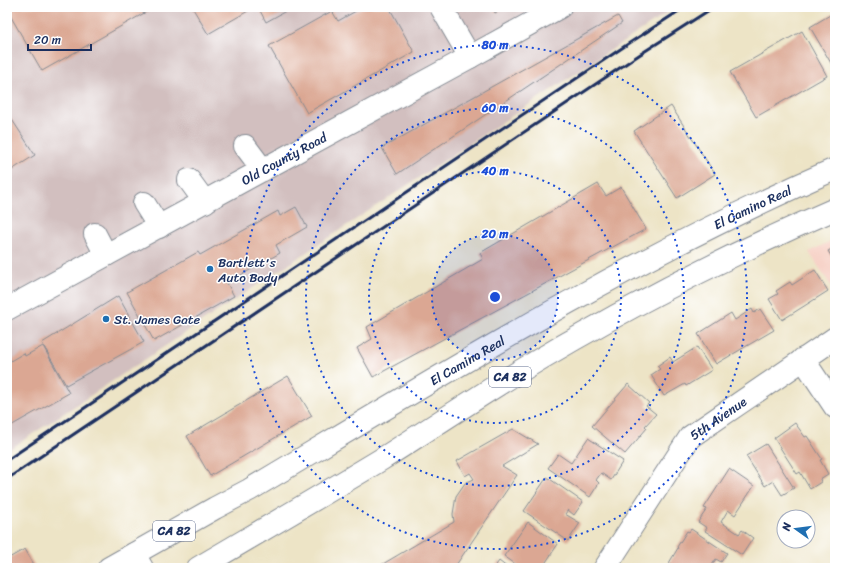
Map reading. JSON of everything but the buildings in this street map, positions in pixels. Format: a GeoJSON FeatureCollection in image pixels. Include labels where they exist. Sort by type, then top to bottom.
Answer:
{"type":"FeatureCollection","features":[{"type":"Feature","properties":{"kind":"main road"},"geometry":{"type":"LineString","coordinates":[[441,7],[470,57]]}},
{"type":"Feature","properties":{"kind":"main road","name":"Old County Road"},"geometry":{"type":"LineString","coordinates":[[7,309],[560,7]]}},
{"type":"Feature","properties":{"kind":"main road"},"geometry":{"type":"LineString","coordinates":[[245,146],[263,170]]}},
{"type":"Feature","properties":{"kind":"main road","name":"El Camino Real"},"geometry":{"type":"LineString","coordinates":[[109,568],[138,561],[215,508],[249,490],[498,342],[584,294],[718,223],[835,169]]}},
{"type":"Feature","properties":{"kind":"main road"},"geometry":{"type":"LineString","coordinates":[[189,180],[205,202]]}},
{"type":"Feature","properties":{"kind":"main road"},"geometry":{"type":"LineString","coordinates":[[144,203],[159,227]]}},
{"type":"Feature","properties":{"kind":"main road","name":"CA 82"},"geometry":{"type":"LineString","coordinates":[[198,568],[382,459],[554,351],[690,277],[835,209]]}},
{"type":"Feature","properties":{"kind":"main road"},"geometry":{"type":"LineString","coordinates":[[95,234],[106,255]]}},
{"type":"Feature","properties":{"kind":"main road","name":"5th Avenue"},"geometry":{"type":"LineString","coordinates":[[605,568],[690,437],[835,338]]}},
{"type":"Feature","properties":{"kind":"main road"},"geometry":{"type":"LineString","coordinates":[[803,359],[835,406]]}},
{"type":"Feature","properties":{"kind":"shaded area"},"geometry":{"type":"Polygon","coordinates":[[[7,7],[676,7],[7,451],[7,7]]]}},
{"type":"Feature","properties":{"kind":"shaded area"},"geometry":{"type":"Polygon","coordinates":[[[835,239],[835,292],[809,252],[835,239]]]}},
{"type":"Feature","properties":{"kind":"railway"},"geometry":{"type":"LineString","coordinates":[[7,460],[685,7]]}},
{"type":"Feature","properties":{"kind":"railway"},"geometry":{"type":"LineString","coordinates":[[7,479],[639,55],[714,7]]}},
{"type":"Feature","properties":{"kind":"place","name":"Bartlett's Auto Body"},"geometry":{"type":"Point","coordinates":[210,269]}},
{"type":"Feature","properties":{"kind":"place","name":"St. James Gate"},"geometry":{"type":"Point","coordinates":[106,319]}}]}
